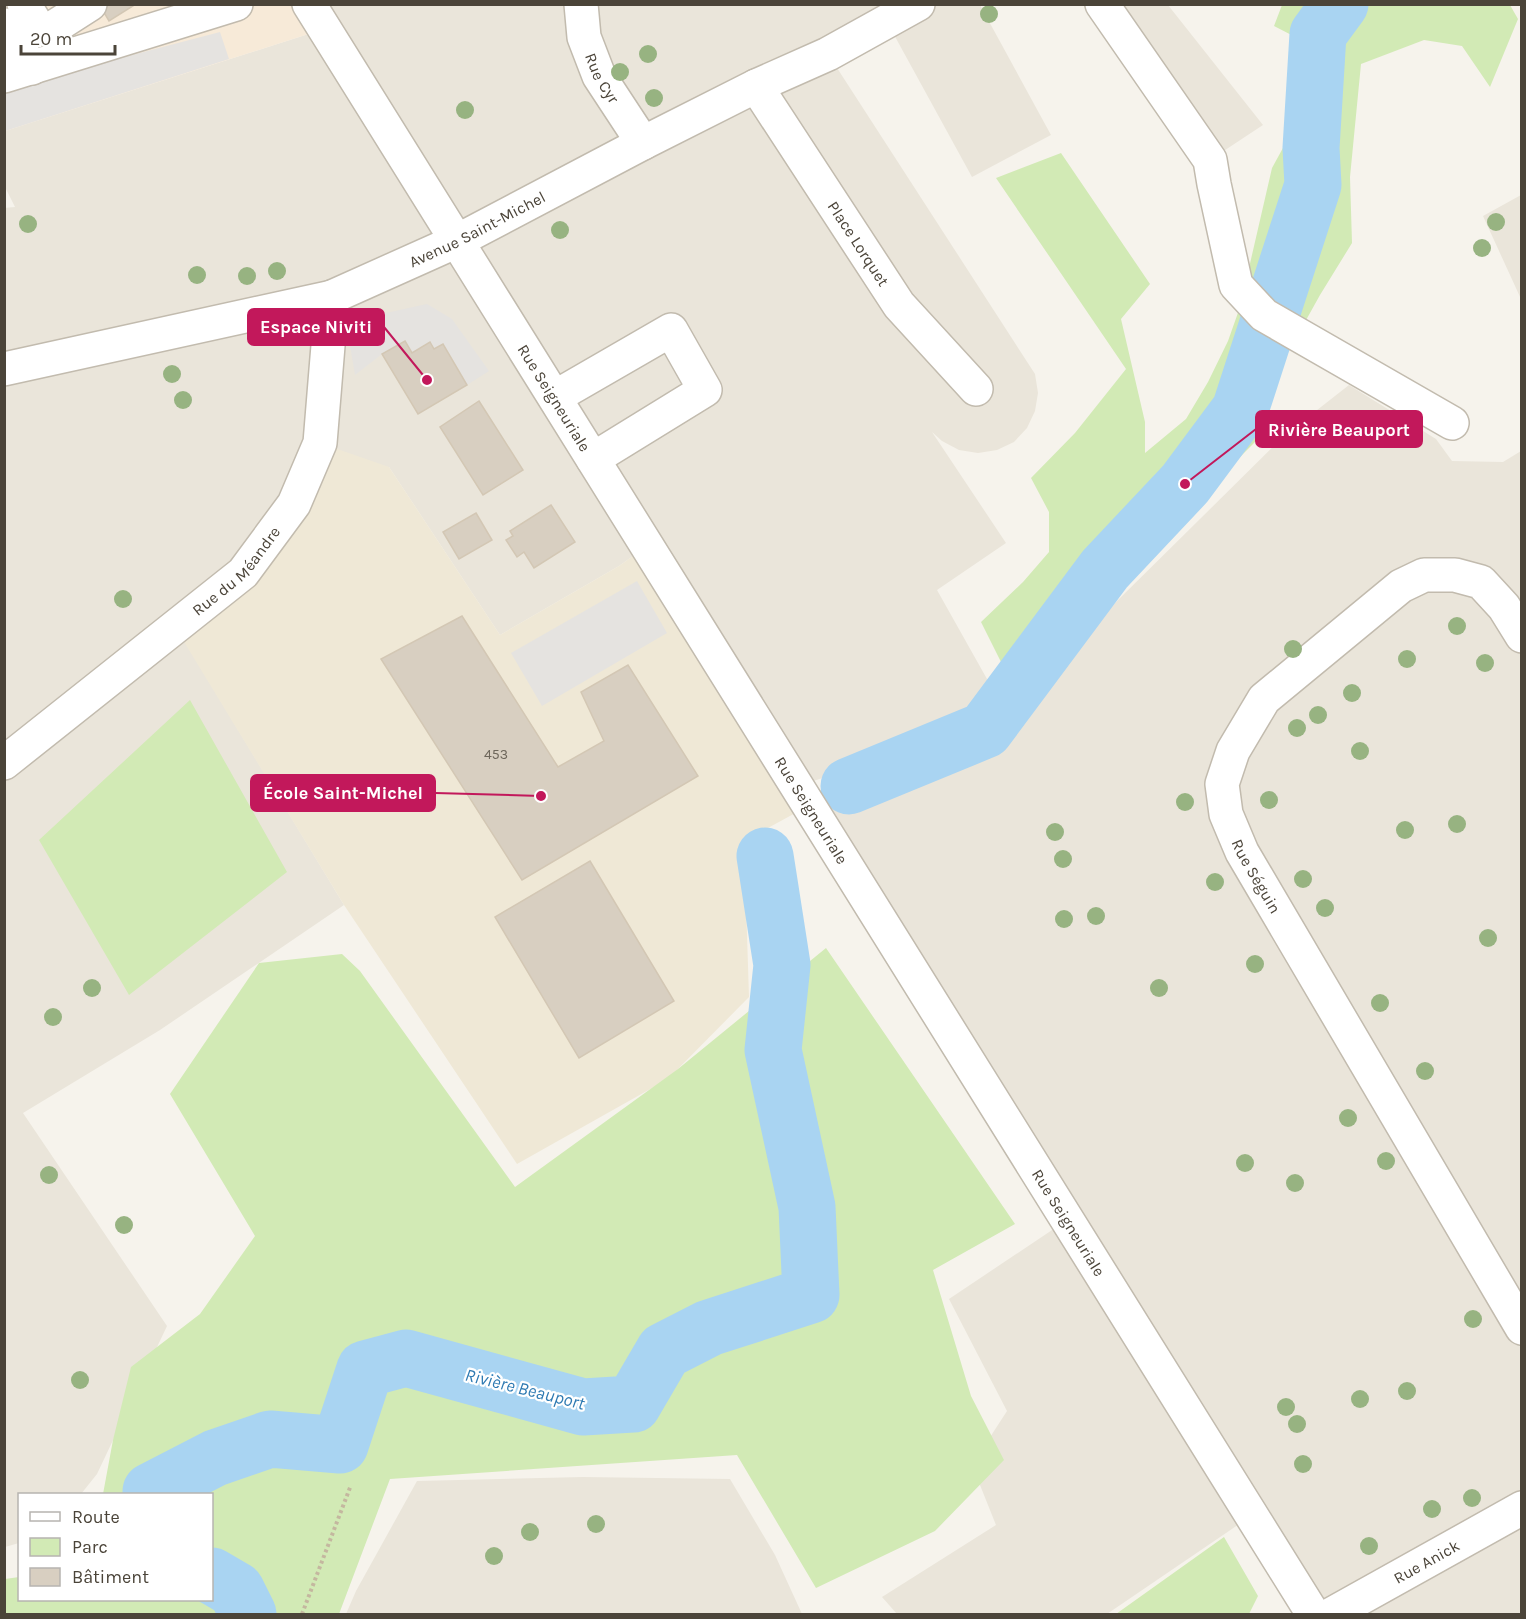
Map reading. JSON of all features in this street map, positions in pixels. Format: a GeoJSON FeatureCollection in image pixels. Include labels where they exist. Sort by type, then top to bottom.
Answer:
{"type":"FeatureCollection","features":[{"type":"Feature","properties":{"kind":"street"},"geometry":{"type":"LineString","coordinates":[[24,4],[38,27],[51,29],[90,4]]}},
{"type":"Feature","properties":{"kind":"street"},"geometry":{"type":"LineString","coordinates":[[4,25],[18,72],[236,4]]}},
{"type":"Feature","properties":{"kind":"street","name":"Rue Seigneuriale"},"geometry":{"type":"LineString","coordinates":[[309,4],[1313,1614]]}},
{"type":"Feature","properties":{"kind":"street","name":"Rue Cyr"},"geometry":{"type":"LineString","coordinates":[[581,4],[584,37],[599,76],[643,143]]}},
{"type":"Feature","properties":{"kind":"street","name":"Avenue Saint-Michel"},"geometry":{"type":"LineString","coordinates":[[4,369],[332,297],[456,241],[756,86],[828,54],[918,4]]}},
{"type":"Feature","properties":{"kind":"street"},"geometry":{"type":"LineString","coordinates":[[1102,4],[1210,160],[1236,285],[1274,320],[1452,423]]}},
{"type":"Feature","properties":{"kind":"street","name":"Place Lorquet"},"geometry":{"type":"LineString","coordinates":[[756,86],[899,305],[976,388]]}},
{"type":"Feature","properties":{"kind":"street","name":"Rue du Méandre"},"geometry":{"type":"LineString","coordinates":[[4,763],[243,573],[294,504],[320,443],[332,297]]}},
{"type":"Feature","properties":{"kind":"street"},"geometry":{"type":"LineString","coordinates":[[555,398],[671,330],[705,390],[592,459]]}},
{"type":"Feature","properties":{"kind":"street","name":"Rue Séguin"},"geometry":{"type":"LineString","coordinates":[[1521,636],[1504,608],[1481,582],[1455,575],[1424,575],[1408,582],[1264,699],[1233,751],[1221,784],[1226,814],[1242,852],[1521,1328]]}},
{"type":"Feature","properties":{"kind":"street","name":"Rue Anick"},"geometry":{"type":"LineString","coordinates":[[1332,1614],[1521,1508]]}},
{"type":"Feature","properties":{"kind":"path"},"geometry":{"type":"LineString","coordinates":[[302,1614],[351,1485]]}},
{"type":"Feature","properties":{"kind":"shaded area"},"geometry":{"type":"Polygon","coordinates":[[[5,5],[309,5],[324,29],[5,131],[5,5]]]}},
{"type":"Feature","properties":{"kind":"shaded area"},"geometry":{"type":"Polygon","coordinates":[[[309,5],[980,5],[1051,135],[972,177],[887,22],[828,54],[1035,374],[1038,393],[1035,411],[1027,428],[1014,442],[997,450],[978,453],[959,450],[942,441],[932,432],[1006,543],[937,590],[996,695],[942,739],[798,786],[647,546],[619,566],[500,635],[389,467],[294,504],[176,627],[344,905],[160,1030],[23,1113],[167,1326],[97,1474],[82,1493],[18,1493],[18,1543],[5,1547],[4,208],[15,207],[5,187],[5,131],[324,29],[309,5]]]}},
{"type":"Feature","properties":{"kind":"shaded area"},"geometry":{"type":"Polygon","coordinates":[[[1102,5],[1168,5],[1263,125],[1210,160],[1102,5]]]}},
{"type":"Feature","properties":{"kind":"shaded area"},"geometry":{"type":"Polygon","coordinates":[[[220,32],[229,59],[5,131],[4,49],[25,83],[220,32]]]}},
{"type":"Feature","properties":{"kind":"shaded area"},"geometry":{"type":"Polygon","coordinates":[[[1521,195],[1521,299],[1483,216],[1521,195]]]}},
{"type":"Feature","properties":{"kind":"shaded area"},"geometry":{"type":"Polygon","coordinates":[[[427,304],[452,319],[489,371],[467,385],[443,344],[434,349],[430,342],[412,353],[405,341],[382,354],[355,375],[346,322],[427,304]]]}},
{"type":"Feature","properties":{"kind":"shaded area"},"geometry":{"type":"Polygon","coordinates":[[[1349,385],[1436,439],[1452,461],[1503,462],[1521,451],[1521,1614],[1313,1614],[1251,1516],[1107,1614],[897,1614],[882,1597],[996,1525],[972,1465],[1007,1411],[949,1299],[1067,1220],[810,805],[983,749],[1117,601],[1284,436],[1349,385]]]}},
{"type":"Feature","properties":{"kind":"shaded area"},"geometry":{"type":"Polygon","coordinates":[[[320,443],[389,467],[500,635],[619,566],[647,546],[810,805],[744,841],[749,997],[668,1079],[517,1164],[344,905],[175,627],[243,573],[320,443]]]}},
{"type":"Feature","properties":{"kind":"shaded area"},"geometry":{"type":"Polygon","coordinates":[[[637,581],[667,633],[542,706],[511,653],[637,581]]]}},
{"type":"Feature","properties":{"kind":"shaded area"},"geometry":{"type":"Polygon","coordinates":[[[583,1477],[730,1479],[775,1555],[802,1614],[346,1614],[356,1591],[417,1481],[583,1477]]]}},
{"type":"Feature","properties":{"kind":"green space"},"geometry":{"type":"Polygon","coordinates":[[[1282,5],[1510,5],[1518,19],[1490,87],[1462,46],[1424,40],[1361,64],[1350,177],[1352,243],[1276,374],[1258,439],[1178,519],[1038,686],[1005,670],[981,622],[1023,582],[1049,552],[1049,512],[1031,478],[1075,433],[1126,369],[996,178],[1061,153],[1150,284],[1121,319],[1145,422],[1145,453],[1186,419],[1208,382],[1228,341],[1240,307],[1272,168],[1301,115],[1307,43],[1274,26],[1282,5]]]}},
{"type":"Feature","properties":{"kind":"green space"},"geometry":{"type":"Polygon","coordinates":[[[190,700],[287,872],[129,995],[39,840],[190,700]]]}},
{"type":"Feature","properties":{"kind":"green space"},"geometry":{"type":"Polygon","coordinates":[[[826,948],[1015,1224],[933,1270],[971,1396],[1004,1460],[935,1531],[816,1588],[737,1455],[390,1479],[339,1614],[5,1614],[5,1579],[18,1577],[18,1601],[213,1601],[213,1493],[103,1493],[113,1440],[131,1367],[200,1314],[255,1236],[170,1094],[259,963],[342,954],[360,971],[515,1187],[678,1069],[826,948]]]}},
{"type":"Feature","properties":{"kind":"green space"},"geometry":{"type":"Polygon","coordinates":[[[1224,1537],[1258,1596],[1249,1614],[1116,1614],[1224,1537]]]}},
{"type":"Feature","properties":{"kind":"building"},"geometry":{"type":"Polygon","coordinates":[[[99,4],[136,4],[109,21],[99,4]]]}},
{"type":"Feature","properties":{"kind":"building"},"geometry":{"type":"Polygon","coordinates":[[[405,341],[412,353],[430,342],[434,349],[443,344],[467,385],[418,414],[382,354],[405,341]]]}},
{"type":"Feature","properties":{"kind":"building"},"geometry":{"type":"Polygon","coordinates":[[[479,401],[523,470],[483,495],[440,427],[479,401]]]}},
{"type":"Feature","properties":{"kind":"building"},"geometry":{"type":"Polygon","coordinates":[[[551,505],[575,542],[534,568],[524,552],[517,557],[506,540],[513,536],[510,531],[551,505]]]}},
{"type":"Feature","properties":{"kind":"building"},"geometry":{"type":"Polygon","coordinates":[[[476,513],[492,540],[459,559],[443,532],[476,513]]]}},
{"type":"Feature","properties":{"kind":"building"},"geometry":{"type":"Polygon","coordinates":[[[462,616],[558,767],[604,741],[581,692],[628,665],[698,776],[522,880],[381,659],[462,616]]]}},
{"type":"Feature","properties":{"kind":"building"},"geometry":{"type":"Polygon","coordinates":[[[590,861],[674,1001],[579,1058],[495,917],[590,861]]]}},
{"type":"Feature","properties":{"kind":"waterway","name":"Rivière Beauport"},"geometry":{"type":"LineString","coordinates":[[849,786],[985,730],[1105,569],[1185,484],[1240,410],[1313,185],[1311,148],[1318,34],[1340,4]]}},
{"type":"Feature","properties":{"kind":"waterway","name":"Rivière Beauport"},"geometry":{"type":"LineString","coordinates":[[151,1493],[215,1458],[270,1439],[340,1445],[365,1369],[406,1358],[583,1407],[633,1404],[664,1351],[709,1328],[811,1295],[807,1207],[773,1050],[782,965],[765,856]]}},
{"type":"Feature","properties":{"kind":"waterway","name":"Rivière Beauport"},"geometry":{"type":"LineString","coordinates":[[213,1577],[236,1590],[248,1614]]}},
{"type":"Feature","properties":{"kind":"place","name":"Espace Niviti"},"geometry":{"type":"Point","coordinates":[427,380]}},
{"type":"Feature","properties":{"kind":"place","name":"Rivière Beauport"},"geometry":{"type":"Point","coordinates":[1185,484]}},
{"type":"Feature","properties":{"kind":"place","name":"École Saint-Michel"},"geometry":{"type":"Point","coordinates":[541,796]}}]}
